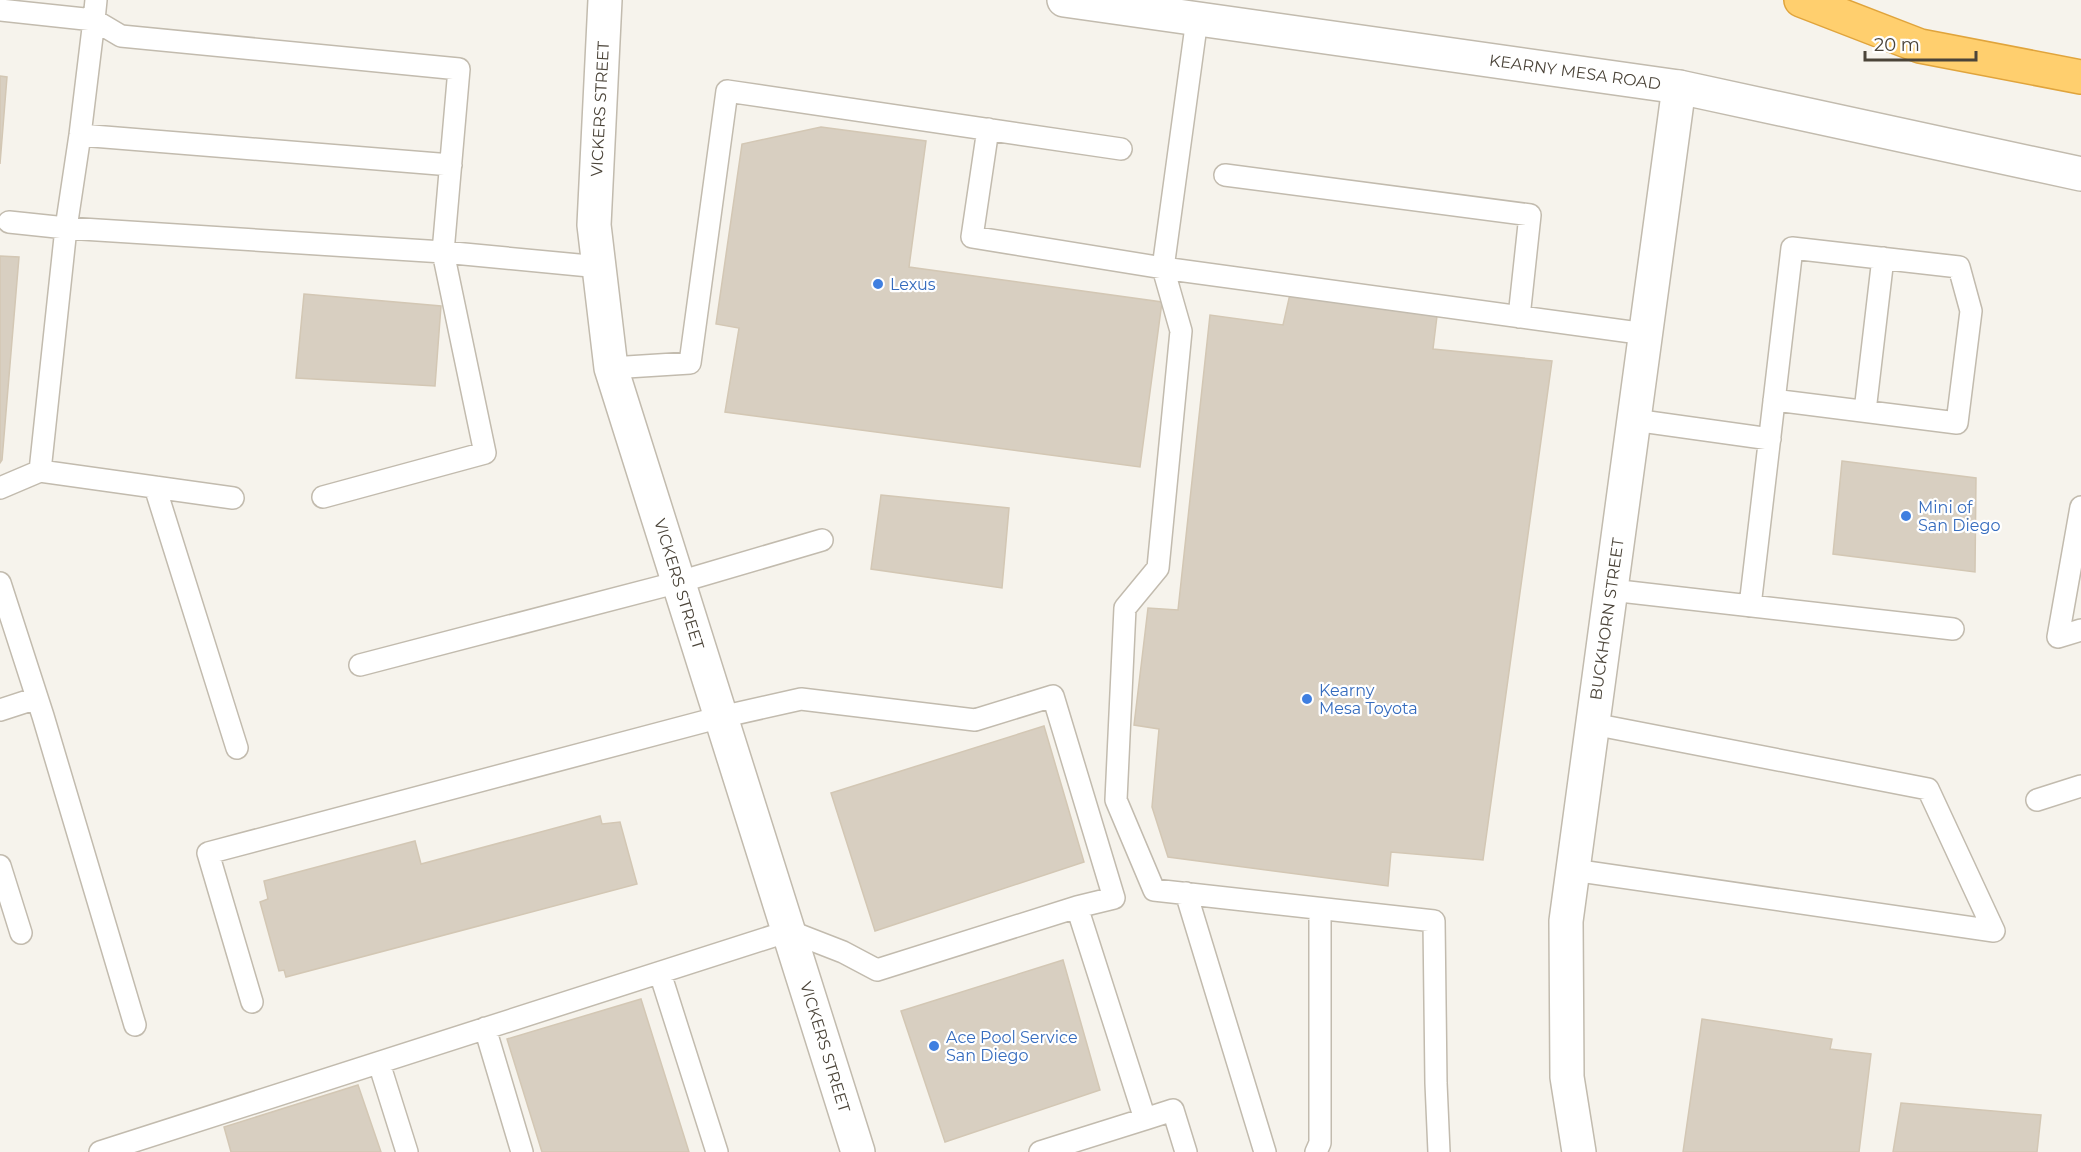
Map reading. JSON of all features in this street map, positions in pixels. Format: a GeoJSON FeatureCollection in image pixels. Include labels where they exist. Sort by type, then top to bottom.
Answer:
{"type":"FeatureCollection","features":[{"type":"Feature","properties":{"kind":"highway"},"geometry":{"type":"LineString","coordinates":[[1801,0],[1920,46],[2081,77]]}},
{"type":"Feature","properties":{"kind":"street","name":"VICKERS STREET"},"geometry":{"type":"LineString","coordinates":[[605,0],[594,225],[611,368],[858,1152]]}},
{"type":"Feature","properties":{"kind":"street","name":"KEARNY MESA ROAD"},"geometry":{"type":"LineString","coordinates":[[1064,0],[1679,87],[2081,174]]}},
{"type":"Feature","properties":{"kind":"street","name":"BUCKHORN STREET"},"geometry":{"type":"LineString","coordinates":[[1579,1152],[1567,1077],[1566,921],[1679,87]]}},
{"type":"Feature","properties":{"kind":"lane"},"geometry":{"type":"LineString","coordinates":[[0,10],[95,10],[122,36],[459,69],[443,252],[485,453],[323,497]]}},
{"type":"Feature","properties":{"kind":"lane"},"geometry":{"type":"LineString","coordinates":[[40,471],[66,228],[95,10]]}},
{"type":"Feature","properties":{"kind":"lane"},"geometry":{"type":"LineString","coordinates":[[1197,19],[1163,267],[1181,331],[1158,568],[1125,608],[1116,800],[1154,890],[1434,921],[1439,1152]]}},
{"type":"Feature","properties":{"kind":"lane"},"geometry":{"type":"LineString","coordinates":[[611,368],[690,363],[727,92],[1121,149]]}},
{"type":"Feature","properties":{"kind":"lane"},"geometry":{"type":"LineString","coordinates":[[988,129],[972,237],[1163,267],[1646,334]]}},
{"type":"Feature","properties":{"kind":"lane"},"geometry":{"type":"LineString","coordinates":[[80,135],[451,165]]}},
{"type":"Feature","properties":{"kind":"lane"},"geometry":{"type":"LineString","coordinates":[[1225,175],[1530,215],[1519,317]]}},
{"type":"Feature","properties":{"kind":"lane"},"geometry":{"type":"LineString","coordinates":[[10,222],[66,228],[443,252],[600,267]]}},
{"type":"Feature","properties":{"kind":"lane"},"geometry":{"type":"LineString","coordinates":[[1750,606],[1770,439],[1774,400],[1792,248],[1959,267],[1971,311],[1957,423],[1774,400]]}},
{"type":"Feature","properties":{"kind":"lane"},"geometry":{"type":"LineString","coordinates":[[1865,411],[1883,258]]}},
{"type":"Feature","properties":{"kind":"lane"},"geometry":{"type":"LineString","coordinates":[[1634,420],[1770,439]]}},
{"type":"Feature","properties":{"kind":"lane"},"geometry":{"type":"LineString","coordinates":[[0,488],[40,471],[233,498]]}},
{"type":"Feature","properties":{"kind":"lane"},"geometry":{"type":"LineString","coordinates":[[154,487],[237,748]]}},
{"type":"Feature","properties":{"kind":"lane"},"geometry":{"type":"LineString","coordinates":[[2081,507],[2058,637],[2081,630]]}},
{"type":"Feature","properties":{"kind":"lane"},"geometry":{"type":"LineString","coordinates":[[360,665],[679,582],[822,540]]}},
{"type":"Feature","properties":{"kind":"lane"},"geometry":{"type":"LineString","coordinates":[[0,583],[38,698],[135,1025]]}},
{"type":"Feature","properties":{"kind":"lane"},"geometry":{"type":"LineString","coordinates":[[1611,590],[1953,629]]}},
{"type":"Feature","properties":{"kind":"lane"},"geometry":{"type":"LineString","coordinates":[[100,1152],[789,931],[843,952],[877,970],[1114,898],[1053,696],[975,720],[801,699],[721,717],[208,853],[252,1002]]}},
{"type":"Feature","properties":{"kind":"lane"},"geometry":{"type":"LineString","coordinates":[[0,710],[38,698]]}},
{"type":"Feature","properties":{"kind":"lane"},"geometry":{"type":"LineString","coordinates":[[1573,870],[1994,931],[1928,789],[1593,724]]}},
{"type":"Feature","properties":{"kind":"lane"},"geometry":{"type":"LineString","coordinates":[[2037,800],[2081,786]]}},
{"type":"Feature","properties":{"kind":"lane"},"geometry":{"type":"LineString","coordinates":[[0,866],[21,933]]}},
{"type":"Feature","properties":{"kind":"lane"},"geometry":{"type":"LineString","coordinates":[[1186,893],[1265,1152]]}},
{"type":"Feature","properties":{"kind":"lane"},"geometry":{"type":"LineString","coordinates":[[1077,908],[1145,1119]]}},
{"type":"Feature","properties":{"kind":"lane"},"geometry":{"type":"LineString","coordinates":[[1316,1152],[1320,1143],[1320,909]]}},
{"type":"Feature","properties":{"kind":"lane"},"geometry":{"type":"LineString","coordinates":[[660,973],[717,1152]]}},
{"type":"Feature","properties":{"kind":"lane"},"geometry":{"type":"LineString","coordinates":[[485,1028],[522,1152]]}},
{"type":"Feature","properties":{"kind":"lane"},"geometry":{"type":"LineString","coordinates":[[379,1063],[406,1152]]}},
{"type":"Feature","properties":{"kind":"lane"},"geometry":{"type":"LineString","coordinates":[[1040,1152],[1173,1110],[1186,1152]]}},
{"type":"Feature","properties":{"kind":"building"},"geometry":{"type":"Polygon","coordinates":[[[0,76],[7,77],[0,164],[0,76]]]}},
{"type":"Feature","properties":{"kind":"building","name":"Lexus"},"geometry":{"type":"Polygon","coordinates":[[[821,127],[926,141],[909,267],[1162,302],[1140,467],[725,412],[739,328],[716,324],[742,144],[821,127]]]}},
{"type":"Feature","properties":{"kind":"building"},"geometry":{"type":"Polygon","coordinates":[[[0,256],[19,257],[0,463],[0,256]]]}},
{"type":"Feature","properties":{"kind":"building"},"geometry":{"type":"Polygon","coordinates":[[[304,294],[441,306],[435,386],[296,378],[304,294]]]}},
{"type":"Feature","properties":{"kind":"building"},"geometry":{"type":"Polygon","coordinates":[[[1290,294],[1437,316],[1433,349],[1552,361],[1483,860],[1391,852],[1388,886],[1168,857],[1152,807],[1159,729],[1134,725],[1148,608],[1178,610],[1210,315],[1283,325],[1290,294]]]}},
{"type":"Feature","properties":{"kind":"building","name":"Mini of San Diego"},"geometry":{"type":"Polygon","coordinates":[[[1842,461],[1976,478],[1975,572],[1833,554],[1842,461]]]}},
{"type":"Feature","properties":{"kind":"building"},"geometry":{"type":"Polygon","coordinates":[[[881,495],[1009,508],[1002,588],[871,569],[881,495]]]}},
{"type":"Feature","properties":{"kind":"building"},"geometry":{"type":"Polygon","coordinates":[[[1044,726],[1084,862],[875,931],[831,793],[1044,726]]]}},
{"type":"Feature","properties":{"kind":"building"},"geometry":{"type":"Polygon","coordinates":[[[600,816],[602,824],[620,822],[637,884],[286,977],[284,970],[279,971],[260,902],[268,899],[264,881],[415,841],[421,864],[600,816]]]}},
{"type":"Feature","properties":{"kind":"building"},"geometry":{"type":"Polygon","coordinates":[[[1063,960],[1100,1090],[945,1142],[901,1011],[1063,960]]]}},
{"type":"Feature","properties":{"kind":"building"},"geometry":{"type":"Polygon","coordinates":[[[641,999],[689,1152],[542,1152],[507,1039],[641,999]]]}},
{"type":"Feature","properties":{"kind":"building"},"geometry":{"type":"Polygon","coordinates":[[[1702,1019],[1832,1039],[1830,1049],[1871,1054],[1859,1152],[1683,1152],[1702,1019]]]}},
{"type":"Feature","properties":{"kind":"building"},"geometry":{"type":"Polygon","coordinates":[[[358,1085],[381,1152],[231,1152],[224,1127],[358,1085]]]}},
{"type":"Feature","properties":{"kind":"building"},"geometry":{"type":"Polygon","coordinates":[[[1901,1103],[2041,1115],[2037,1152],[1893,1152],[1901,1103]]]}},
{"type":"Feature","properties":{"kind":"place","name":"Lexus"},"geometry":{"type":"Point","coordinates":[878,284]}},
{"type":"Feature","properties":{"kind":"place","name":"Mini of San Diego"},"geometry":{"type":"Point","coordinates":[1906,516]}},
{"type":"Feature","properties":{"kind":"place","name":"Kearny Mesa Toyota"},"geometry":{"type":"Point","coordinates":[1307,699]}},
{"type":"Feature","properties":{"kind":"place","name":"Ace Pool Service San Diego"},"geometry":{"type":"Point","coordinates":[934,1046]}}]}
